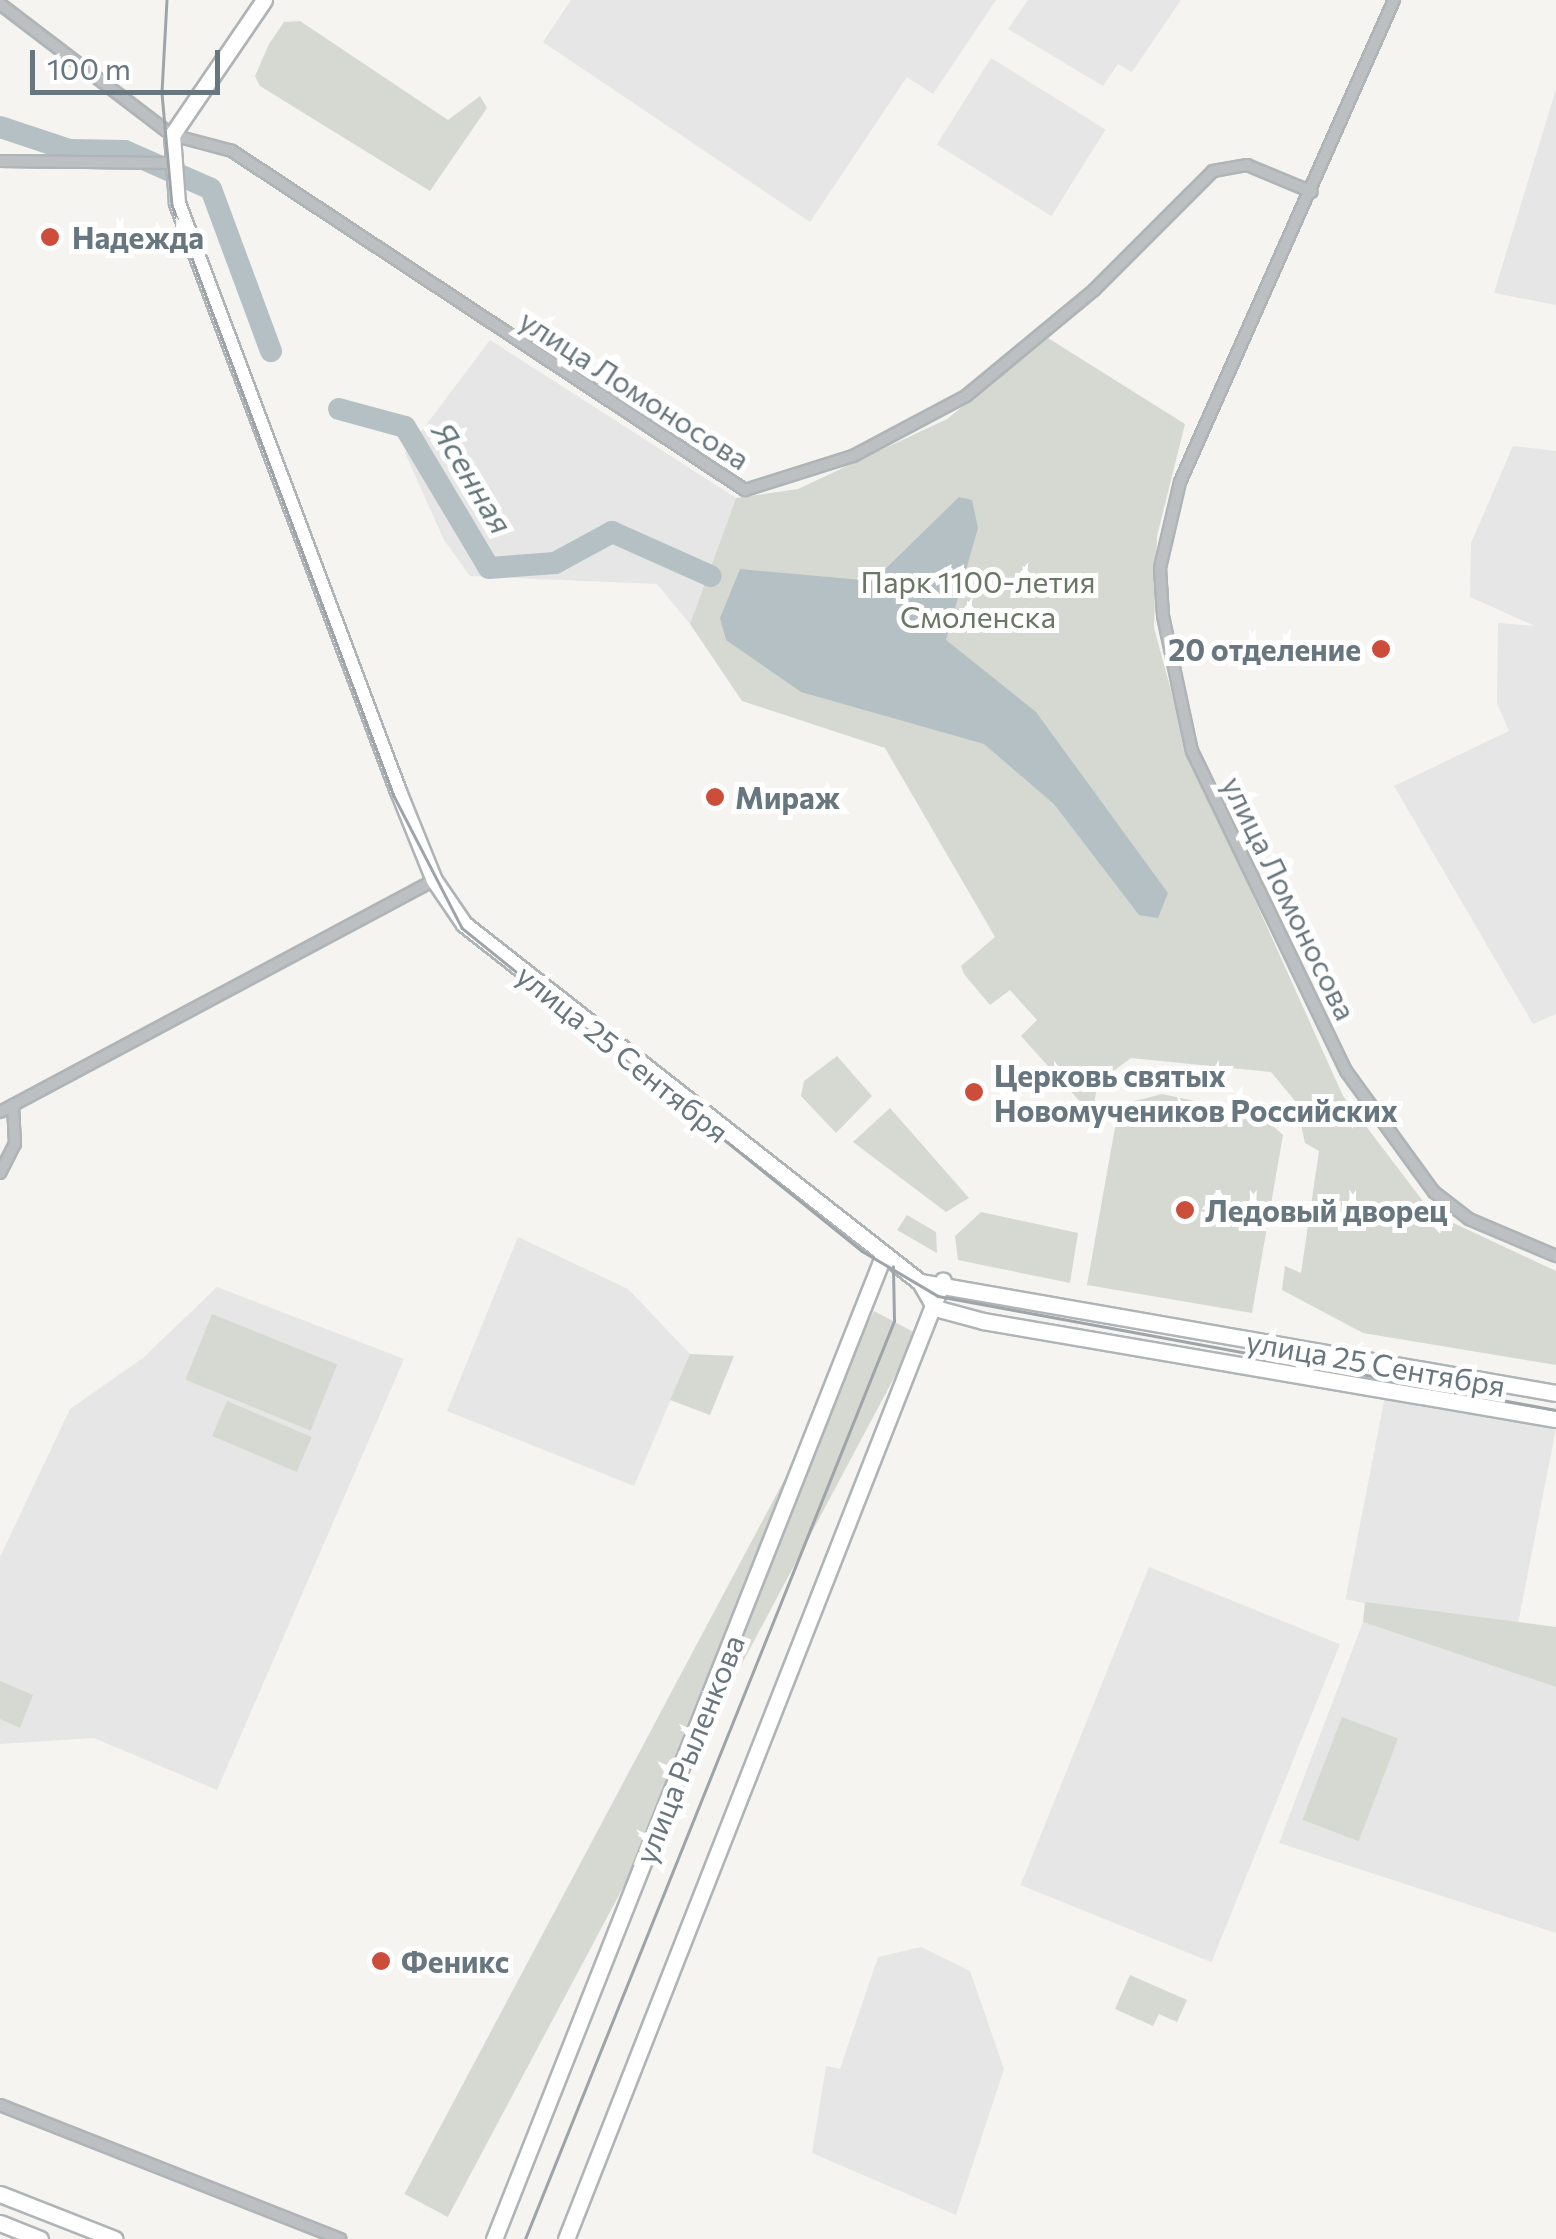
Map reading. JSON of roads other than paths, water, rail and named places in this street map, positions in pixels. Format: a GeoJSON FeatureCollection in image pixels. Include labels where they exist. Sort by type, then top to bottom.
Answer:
{"type":"FeatureCollection","features":[{"type":"Feature","properties":{"kind":"main road"},"geometry":{"type":"LineString","coordinates":[[172,136],[264,0]]}},
{"type":"Feature","properties":{"kind":"main road","name":"улица 25 Сентября"},"geometry":{"type":"LineString","coordinates":[[172,136],[168,163],[177,203],[434,880],[464,924],[882,1259],[920,1282],[943,1280],[1556,1393]]}},
{"type":"Feature","properties":{"kind":"main road","name":"улица Рыленкова"},"geometry":{"type":"LineString","coordinates":[[494,2239],[882,1259]]}},
{"type":"Feature","properties":{"kind":"main road"},"geometry":{"type":"LineString","coordinates":[[566,2239],[943,1280]]}},
{"type":"Feature","properties":{"kind":"main road"},"geometry":{"type":"LineString","coordinates":[[920,1282],[935,1308],[1556,1418]]}},
{"type":"Feature","properties":{"kind":"main road"},"geometry":{"type":"LineString","coordinates":[[0,2194],[115,2239]]}},
{"type":"Feature","properties":{"kind":"main road"},"geometry":{"type":"LineString","coordinates":[[0,2224],[40,2239]]}},
{"type":"Feature","properties":{"kind":"street","name":"улица Ломоносова"},"geometry":{"type":"LineString","coordinates":[[1394,0],[1180,482],[1160,568],[1192,751],[1344,1066],[1404,1156],[1469,1219],[1556,1256]]}},
{"type":"Feature","properties":{"kind":"street"},"geometry":{"type":"LineString","coordinates":[[0,4],[134,98],[172,136]]}},
{"type":"Feature","properties":{"kind":"street","name":"улица Ломоносова"},"geometry":{"type":"LineString","coordinates":[[172,136],[232,151],[746,490],[853,456],[966,396],[1094,290],[1212,172],[1247,165],[1312,192]]}},
{"type":"Feature","properties":{"kind":"street"},"geometry":{"type":"LineString","coordinates":[[0,161],[168,163]]}},
{"type":"Feature","properties":{"kind":"street"},"geometry":{"type":"LineString","coordinates":[[0,1112],[434,880]]}},
{"type":"Feature","properties":{"kind":"street"},"geometry":{"type":"LineString","coordinates":[[0,1172],[15,1144],[13,1105]]}},
{"type":"Feature","properties":{"kind":"street"},"geometry":{"type":"LineString","coordinates":[[0,2104],[341,2239]]}},
{"type":"Feature","properties":{"kind":"waterway","name":"Ясенная"},"geometry":{"type":"LineString","coordinates":[[0,127],[69,150],[125,151],[211,189],[271,351]]}},
{"type":"Feature","properties":{"kind":"waterway","name":"Ясенная"},"geometry":{"type":"LineString","coordinates":[[339,409],[405,427],[489,568],[555,563],[612,532],[711,576]]}},
{"type":"Feature","properties":{"kind":"tram line"},"geometry":{"type":"LineString","coordinates":[[167,0],[162,93],[172,205],[394,796],[462,928],[862,1251],[938,1296],[1556,1410]]}},
{"type":"Feature","properties":{"kind":"tram line"},"geometry":{"type":"LineString","coordinates":[[525,2239],[894,1321],[893,1267]]}},
{"type":"Feature","properties":{"kind":"place","name":"Надежда"},"geometry":{"type":"Point","coordinates":[50,237]}},
{"type":"Feature","properties":{"kind":"place","name":"20 отделение"},"geometry":{"type":"Point","coordinates":[1381,649]}},
{"type":"Feature","properties":{"kind":"place","name":"Мираж"},"geometry":{"type":"Point","coordinates":[715,797]}},
{"type":"Feature","properties":{"kind":"place","name":"Церковь святых Новомучеников Российских"},"geometry":{"type":"Point","coordinates":[974,1092]}},
{"type":"Feature","properties":{"kind":"place","name":"Ледовый дворец"},"geometry":{"type":"Point","coordinates":[1185,1210]}},
{"type":"Feature","properties":{"kind":"place","name":"Феникс"},"geometry":{"type":"Point","coordinates":[381,1961]}},
{"type":"Feature","properties":{"kind":"park label","name":"Парк 1100-летия Смоленска"},"geometry":{"type":"Point","coordinates":[978,598]}}]}
